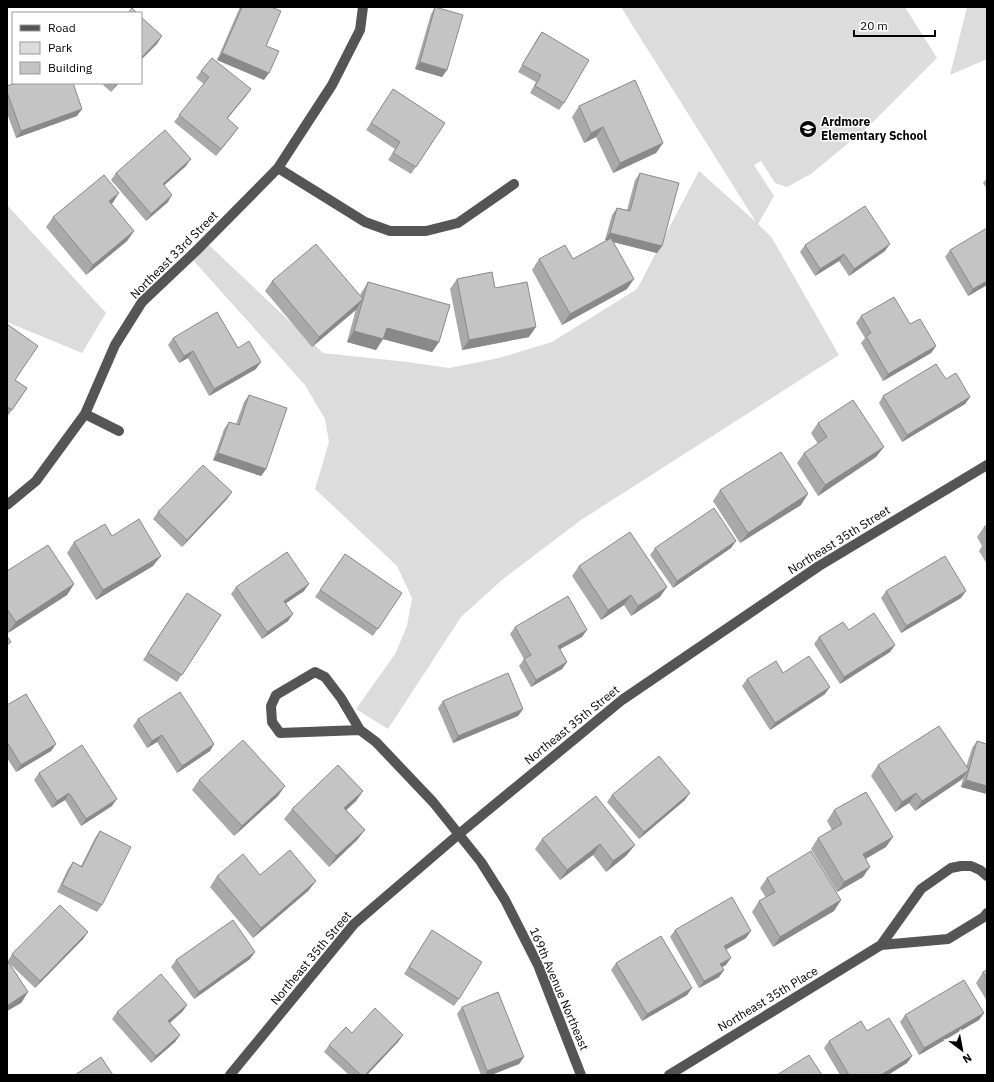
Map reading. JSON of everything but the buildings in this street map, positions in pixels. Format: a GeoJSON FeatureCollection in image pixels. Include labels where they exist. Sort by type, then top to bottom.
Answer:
{"type":"FeatureCollection","features":[{"type":"Feature","properties":{"kind":"street","name":"Northeast 33rd Street"},"geometry":{"type":"LineString","coordinates":[[7,505],[36,481],[85,414],[115,345],[142,302],[197,250],[278,168],[332,85],[360,30],[363,7]]}},
{"type":"Feature","properties":{"kind":"street"},"geometry":{"type":"LineString","coordinates":[[278,168],[365,222],[390,231],[426,231],[458,223],[514,184]]}},
{"type":"Feature","properties":{"kind":"street"},"geometry":{"type":"LineString","coordinates":[[85,414],[119,431]]}},
{"type":"Feature","properties":{"kind":"street","name":"Northeast 35th Street"},"geometry":{"type":"LineString","coordinates":[[230,1075],[354,924],[459,834],[622,700],[819,566],[987,465]]}},
{"type":"Feature","properties":{"kind":"street","name":"169th Avenue Northeast"},"geometry":{"type":"LineString","coordinates":[[360,730],[280,733],[272,722],[271,706],[276,695],[315,672],[325,677],[341,698],[360,730],[376,742],[433,802],[481,862],[505,900],[538,965],[581,1075]]}},
{"type":"Feature","properties":{"kind":"street","name":"Northeast 35th Place"},"geometry":{"type":"LineString","coordinates":[[669,1075],[881,945],[921,889],[952,868],[971,866],[980,870],[987,876]]}},
{"type":"Feature","properties":{"kind":"street","name":"Northeast 35th Place"},"geometry":{"type":"LineString","coordinates":[[881,945],[948,939],[984,917],[987,913]]}},
{"type":"Feature","properties":{"kind":"green space"},"geometry":{"type":"Polygon","coordinates":[[[621,7],[905,7],[937,58],[869,126],[811,174],[787,187],[775,183],[761,161],[754,165],[774,196],[758,224],[772,238],[839,355],[581,520],[503,579],[461,617],[388,729],[356,709],[395,654],[407,626],[412,598],[397,566],[315,489],[329,442],[325,419],[305,385],[192,259],[209,245],[323,353],[449,368],[499,358],[552,342],[637,289],[699,171],[756,222],[621,7]]]}},
{"type":"Feature","properties":{"kind":"green space"},"geometry":{"type":"Polygon","coordinates":[[[967,7],[987,7],[987,59],[950,75],[967,7]]]}},
{"type":"Feature","properties":{"kind":"green space"},"geometry":{"type":"Polygon","coordinates":[[[7,205],[106,313],[82,353],[7,322],[7,205]]]}},
{"type":"Feature","properties":{"kind":"place","name":"Ardmore Elementary School"},"geometry":{"type":"Point","coordinates":[808,129]}}]}
